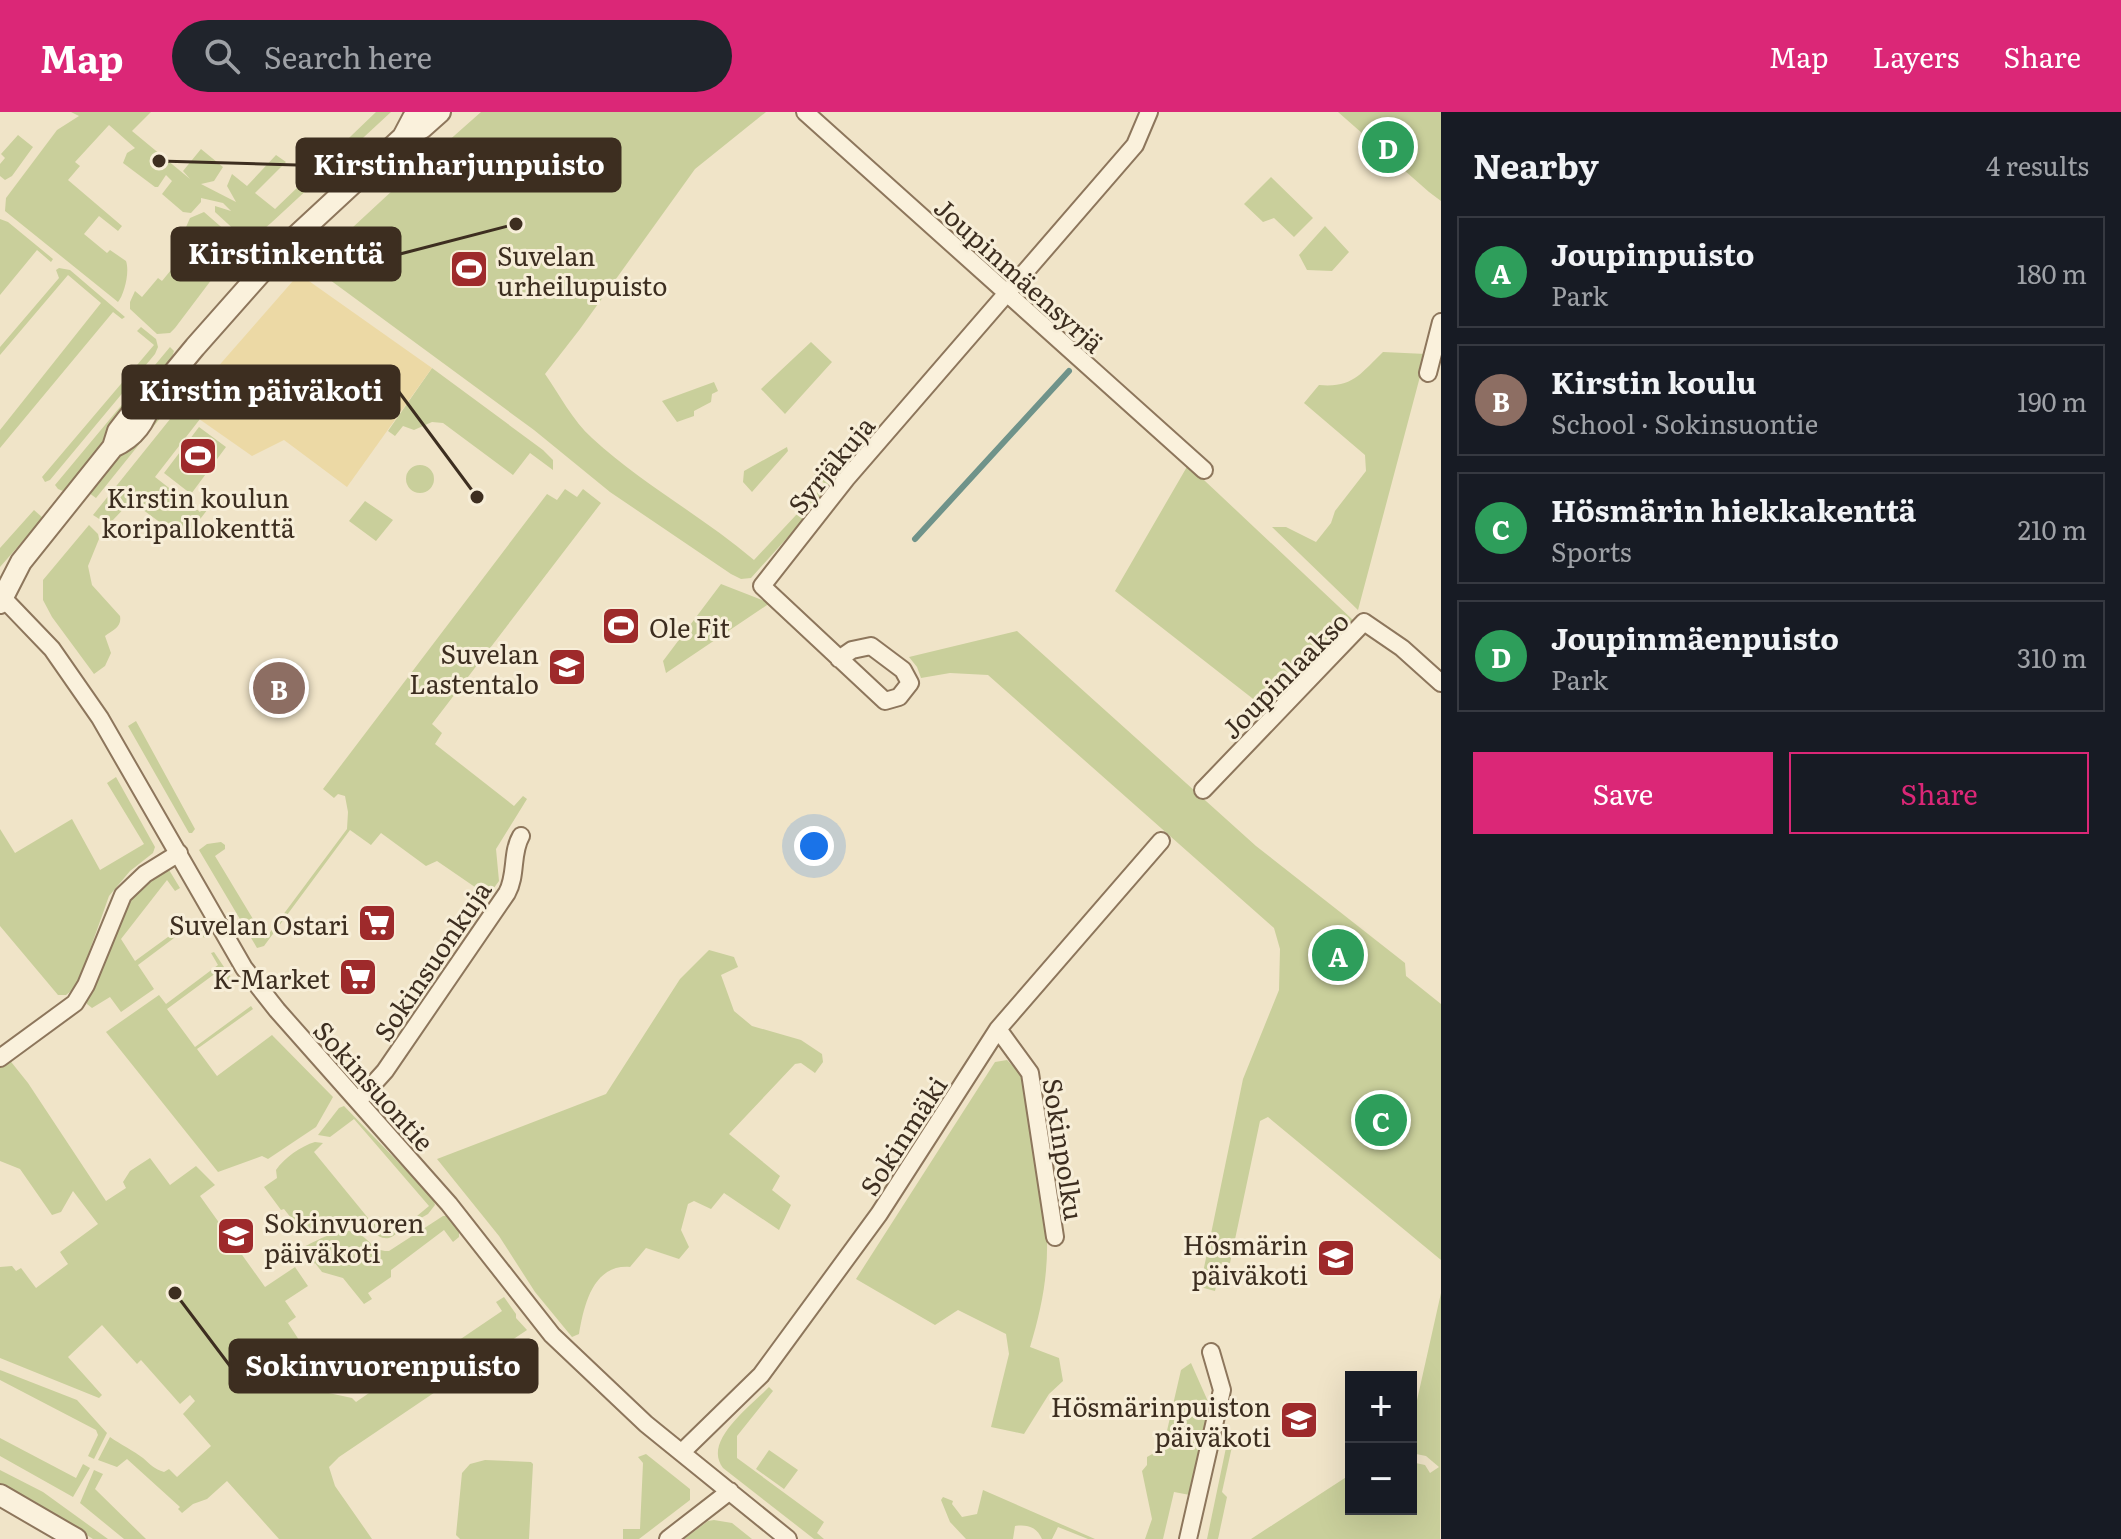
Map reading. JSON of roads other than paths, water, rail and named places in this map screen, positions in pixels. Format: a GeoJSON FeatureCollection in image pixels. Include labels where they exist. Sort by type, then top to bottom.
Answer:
{"type":"FeatureCollection","features":[{"type":"Feature","properties":{"kind":"street"},"geometry":{"type":"LineString","coordinates":[[403,137],[419,112]]}},
{"type":"Feature","properties":{"kind":"street"},"geometry":{"type":"LineString","coordinates":[[2,601],[21,562],[113,447],[128,440],[146,418],[152,399],[281,250],[403,137],[422,128],[440,112]]}},
{"type":"Feature","properties":{"kind":"street","name":"Joupinmäensyrjä"},"geometry":{"type":"LineString","coordinates":[[805,112],[1204,470]]}},
{"type":"Feature","properties":{"kind":"street"},"geometry":{"type":"LineString","coordinates":[[1006,293],[1135,145],[1149,112]]}},
{"type":"Feature","properties":{"kind":"street","name":"Syrjäkuja"},"geometry":{"type":"LineString","coordinates":[[839,659],[762,586],[846,479],[1006,293]]}},
{"type":"Feature","properties":{"kind":"street"},"geometry":{"type":"LineString","coordinates":[[1428,373],[1441,322]]}},
{"type":"Feature","properties":{"kind":"street","name":"Sokinsuontie"},"geometry":{"type":"LineString","coordinates":[[2,601],[52,649],[92,706],[244,968],[277,1010],[449,1204],[552,1335],[601,1384],[788,1539]]}},
{"type":"Feature","properties":{"kind":"street","name":"Joupinlaakso"},"geometry":{"type":"LineString","coordinates":[[1203,790],[1364,622],[1402,648],[1441,683]]}},
{"type":"Feature","properties":{"kind":"street","name":"Sokinsuonkuja"},"geometry":{"type":"LineString","coordinates":[[358,1101],[385,1071],[507,893],[513,882],[516,844],[521,836]]}},
{"type":"Feature","properties":{"kind":"street","name":"Sokinmäki"},"geometry":{"type":"LineString","coordinates":[[682,1452],[761,1375],[879,1214],[998,1029],[1161,841]]}},
{"type":"Feature","properties":{"kind":"street"},"geometry":{"type":"LineString","coordinates":[[0,1058],[75,1003],[86,985],[123,895],[145,874],[179,853]]}},
{"type":"Feature","properties":{"kind":"street","name":"Sokinpolku"},"geometry":{"type":"LineString","coordinates":[[998,1029],[1030,1073],[1055,1237]]}},
{"type":"Feature","properties":{"kind":"street"},"geometry":{"type":"LineString","coordinates":[[1188,1539],[1222,1390],[1211,1352]]}},
{"type":"Feature","properties":{"kind":"street"},"geometry":{"type":"LineString","coordinates":[[668,1539],[730,1491]]}},
{"type":"Feature","properties":{"kind":"street"},"geometry":{"type":"LineString","coordinates":[[0,1495],[76,1539]]}},
{"type":"Feature","properties":{"kind":"waterway"},"geometry":{"type":"LineString","coordinates":[[915,539],[1069,371]]}},
{"type":"Feature","properties":{"kind":"place","name":"Joupinmäenpuisto"},"geometry":{"type":"Point","coordinates":[1388,147]}},
{"type":"Feature","properties":{"kind":"place","name":"Kirstinharjunpuisto"},"geometry":{"type":"Point","coordinates":[159,161]}},
{"type":"Feature","properties":{"kind":"place","name":"Kirstinkenttä"},"geometry":{"type":"Point","coordinates":[516,224]}},
{"type":"Feature","properties":{"kind":"place","name":"Suvelan urheilupuisto"},"geometry":{"type":"Point","coordinates":[469,269]}},
{"type":"Feature","properties":{"kind":"place","name":"Kirstin koulun koripallokenttä"},"geometry":{"type":"Point","coordinates":[198,456]}},
{"type":"Feature","properties":{"kind":"place","name":"Kirstin päiväkoti"},"geometry":{"type":"Point","coordinates":[477,497]}},
{"type":"Feature","properties":{"kind":"place","name":"Ole Fit"},"geometry":{"type":"Point","coordinates":[621,626]}},
{"type":"Feature","properties":{"kind":"place","name":"Suvelan Lastentalo"},"geometry":{"type":"Point","coordinates":[567,667]}},
{"type":"Feature","properties":{"kind":"place","name":"Kirstin koulu"},"geometry":{"type":"Point","coordinates":[279,688]}},
{"type":"Feature","properties":{"kind":"place","name":"Suvelan Ostari"},"geometry":{"type":"Point","coordinates":[377,923]}},
{"type":"Feature","properties":{"kind":"place","name":"Joupinpuisto"},"geometry":{"type":"Point","coordinates":[1338,955]}},
{"type":"Feature","properties":{"kind":"place","name":"K-Market"},"geometry":{"type":"Point","coordinates":[358,977]}},
{"type":"Feature","properties":{"kind":"place","name":"Hösmärin hiekkakenttä"},"geometry":{"type":"Point","coordinates":[1381,1120]}},
{"type":"Feature","properties":{"kind":"place","name":"Sokinvuoren päiväkoti"},"geometry":{"type":"Point","coordinates":[236,1236]}},
{"type":"Feature","properties":{"kind":"place","name":"Hösmärin päiväkoti"},"geometry":{"type":"Point","coordinates":[1336,1258]}},
{"type":"Feature","properties":{"kind":"place","name":"Sokinvuorenpuisto"},"geometry":{"type":"Point","coordinates":[175,1293]}},
{"type":"Feature","properties":{"kind":"place","name":"Hösmärinpuiston päiväkoti"},"geometry":{"type":"Point","coordinates":[1299,1420]}}]}
